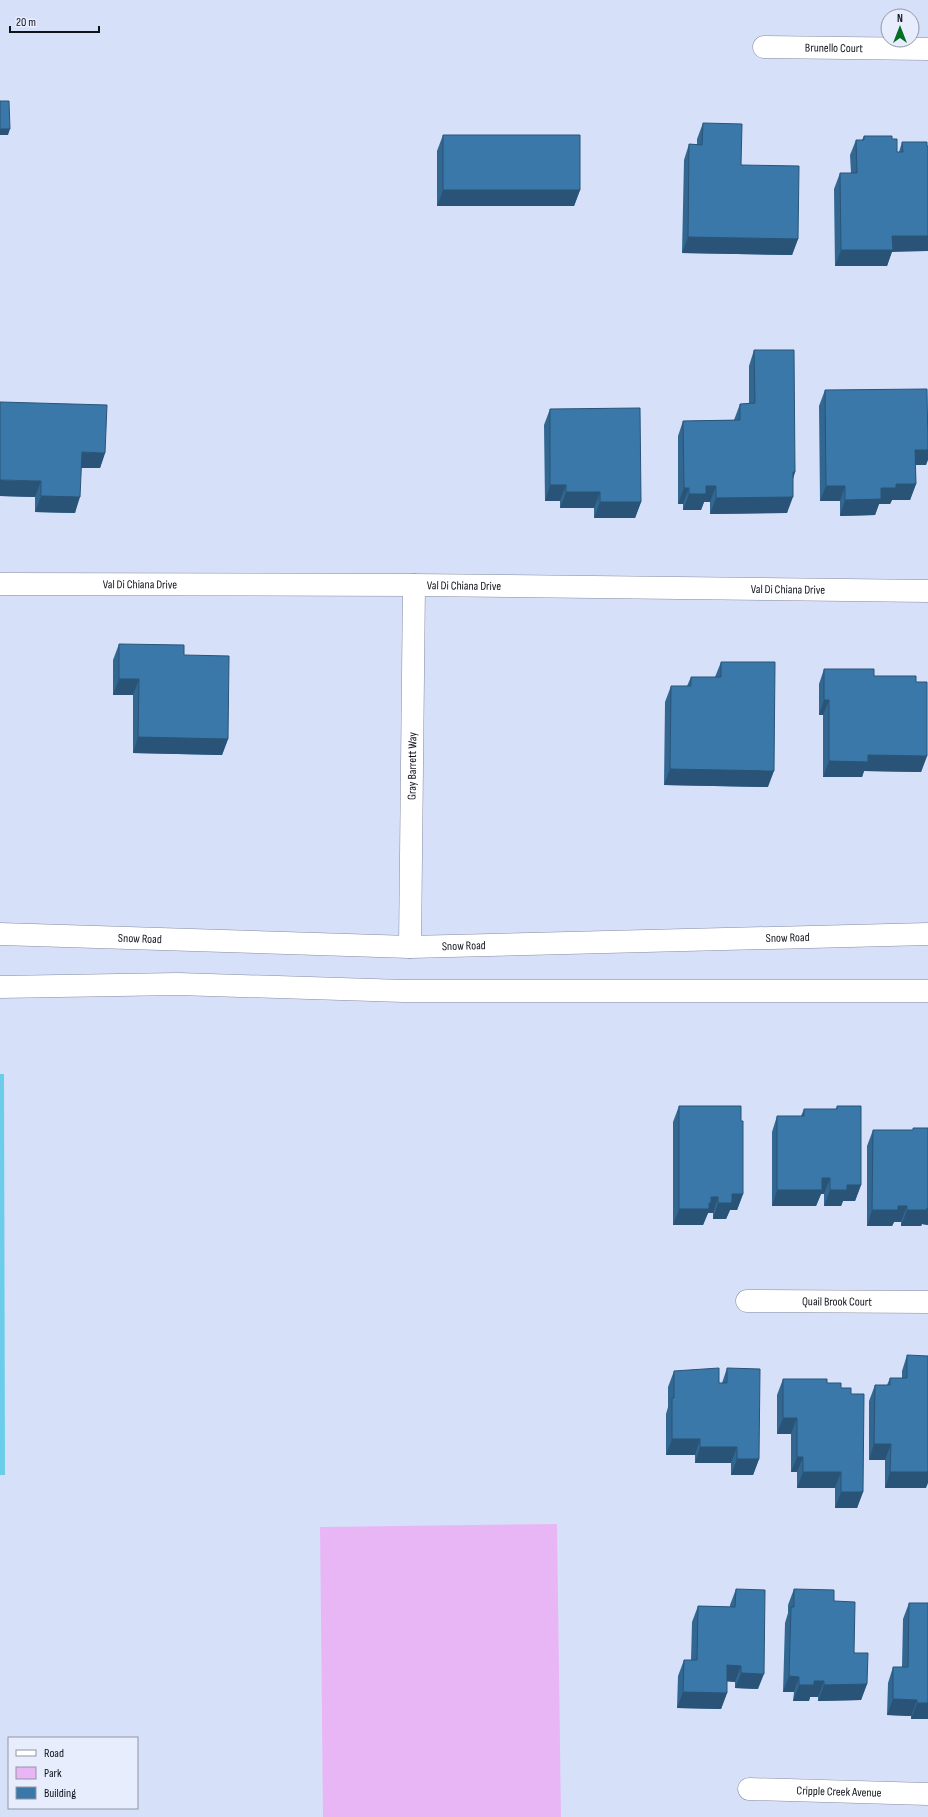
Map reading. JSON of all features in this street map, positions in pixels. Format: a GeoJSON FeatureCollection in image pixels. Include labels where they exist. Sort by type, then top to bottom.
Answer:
{"type":"FeatureCollection","features":[{"type":"Feature","properties":{"kind":"main road","name":"Brunello Court"},"geometry":{"type":"LineString","coordinates":[[764,47],[928,49]]}},
{"type":"Feature","properties":{"kind":"main road","name":"Val Di Chiana Drive"},"geometry":{"type":"LineString","coordinates":[[0,584],[414,585],[928,591]]}},
{"type":"Feature","properties":{"kind":"main road","name":"Gray Barrett Way"},"geometry":{"type":"LineString","coordinates":[[410,947],[414,585]]}},
{"type":"Feature","properties":{"kind":"main road","name":"Snow Road"},"geometry":{"type":"LineString","coordinates":[[0,934],[410,947],[928,934]]}},
{"type":"Feature","properties":{"kind":"main road"},"geometry":{"type":"LineString","coordinates":[[0,987],[178,984],[404,991],[928,991]]}},
{"type":"Feature","properties":{"kind":"main road","name":"Quail Brook Court"},"geometry":{"type":"LineString","coordinates":[[746,1301],[928,1302]]}},
{"type":"Feature","properties":{"kind":"main road","name":"Cripple Creek Avenue"},"geometry":{"type":"LineString","coordinates":[[749,1789],[928,1794]]}},
{"type":"Feature","properties":{"kind":"green space"},"geometry":{"type":"Polygon","coordinates":[[[557,1524],[561,1817],[323,1817],[320,1527],[557,1524]]]}},
{"type":"Feature","properties":{"kind":"water"},"geometry":{"type":"Polygon","coordinates":[[[0,1074],[4,1074],[5,1475],[0,1475],[0,1074]]]}},
{"type":"Feature","properties":{"kind":"building"},"geometry":{"type":"Polygon","coordinates":[[[0,101],[9,101],[10,129],[0,129],[0,101]]]}},
{"type":"Feature","properties":{"kind":"building"},"geometry":{"type":"Polygon","coordinates":[[[703,123],[742,124],[741,165],[799,166],[798,239],[688,237],[689,144],[702,145],[703,123]]]}},
{"type":"Feature","properties":{"kind":"building"},"geometry":{"type":"Polygon","coordinates":[[[443,135],[580,135],[580,190],[443,190],[443,135]]]}},
{"type":"Feature","properties":{"kind":"building"},"geometry":{"type":"Polygon","coordinates":[[[864,136],[892,136],[892,139],[897,139],[897,152],[903,152],[902,142],[927,142],[928,236],[892,236],[893,250],[841,250],[840,173],[857,173],[856,140],[864,140],[864,136]]]}},
{"type":"Feature","properties":{"kind":"building"},"geometry":{"type":"Polygon","coordinates":[[[754,350],[794,350],[795,472],[793,472],[793,497],[716,498],[716,486],[706,486],[706,494],[689,494],[689,488],[684,488],[683,421],[740,420],[740,404],[755,403],[754,350]]]}},
{"type":"Feature","properties":{"kind":"building"},"geometry":{"type":"Polygon","coordinates":[[[927,389],[928,450],[915,450],[916,484],[896,484],[896,488],[881,488],[881,499],[845,500],[845,486],[826,486],[825,390],[927,389]]]}},
{"type":"Feature","properties":{"kind":"building"},"geometry":{"type":"Polygon","coordinates":[[[0,402],[107,405],[105,453],[82,452],[80,497],[41,496],[41,481],[0,480],[0,402]]]}},
{"type":"Feature","properties":{"kind":"building"},"geometry":{"type":"Polygon","coordinates":[[[640,408],[641,502],[600,502],[600,492],[566,492],[566,485],[550,485],[550,409],[640,408]]]}},
{"type":"Feature","properties":{"kind":"building"},"geometry":{"type":"Polygon","coordinates":[[[119,644],[184,645],[184,655],[229,656],[228,739],[138,737],[139,679],[119,679],[119,644]]]}},
{"type":"Feature","properties":{"kind":"building"},"geometry":{"type":"Polygon","coordinates":[[[721,662],[775,662],[774,771],[670,769],[671,686],[691,686],[691,677],[721,677],[721,662]]]}},
{"type":"Feature","properties":{"kind":"building"},"geometry":{"type":"Polygon","coordinates":[[[824,669],[874,669],[874,676],[916,676],[916,682],[927,682],[927,756],[868,755],[868,762],[829,761],[829,700],[824,700],[824,669]]]}},
{"type":"Feature","properties":{"kind":"building"},"geometry":{"type":"Polygon","coordinates":[[[679,1106],[741,1106],[741,1121],[743,1121],[743,1194],[732,1194],[732,1203],[718,1203],[718,1197],[711,1197],[709,1209],[679,1209],[679,1106]]]}},
{"type":"Feature","properties":{"kind":"building"},"geometry":{"type":"Polygon","coordinates":[[[837,1106],[861,1106],[861,1185],[847,1185],[847,1190],[830,1190],[830,1178],[822,1178],[822,1190],[777,1190],[777,1116],[804,1116],[804,1109],[837,1109],[837,1106]]]}},
{"type":"Feature","properties":{"kind":"building"},"geometry":{"type":"Polygon","coordinates":[[[913,1128],[928,1128],[928,1209],[907,1210],[907,1206],[898,1206],[898,1210],[872,1210],[873,1130],[913,1130],[913,1128]]]}},
{"type":"Feature","properties":{"kind":"building"},"geometry":{"type":"Polygon","coordinates":[[[907,1355],[928,1356],[928,1472],[890,1472],[891,1444],[874,1444],[875,1385],[890,1385],[890,1378],[907,1378],[907,1355]]]}},
{"type":"Feature","properties":{"kind":"building"},"geometry":{"type":"Polygon","coordinates":[[[719,1368],[719,1383],[727,1383],[727,1368],[760,1369],[759,1459],[737,1459],[737,1447],[700,1447],[700,1439],[672,1439],[672,1398],[674,1398],[674,1371],[719,1368]]]}},
{"type":"Feature","properties":{"kind":"building"},"geometry":{"type":"Polygon","coordinates":[[[783,1379],[827,1379],[827,1383],[841,1383],[841,1388],[851,1388],[851,1394],[864,1394],[863,1492],[841,1492],[841,1472],[803,1472],[803,1457],[797,1457],[797,1418],[783,1418],[783,1379]]]}},
{"type":"Feature","properties":{"kind":"building"},"geometry":{"type":"Polygon","coordinates":[[[736,1589],[765,1590],[764,1674],[741,1673],[741,1666],[727,1665],[727,1693],[683,1692],[684,1660],[697,1660],[698,1606],[735,1607],[736,1589]]]}},
{"type":"Feature","properties":{"kind":"building"},"geometry":{"type":"Polygon","coordinates":[[[794,1589],[834,1590],[834,1601],[855,1602],[854,1653],[868,1653],[867,1684],[824,1685],[824,1681],[814,1681],[814,1685],[799,1685],[799,1677],[789,1676],[791,1607],[794,1607],[794,1589]]]}},
{"type":"Feature","properties":{"kind":"building"},"geometry":{"type":"Polygon","coordinates":[[[909,1603],[928,1603],[928,1703],[917,1703],[917,1700],[893,1699],[893,1667],[908,1667],[909,1603]]]}}]}
